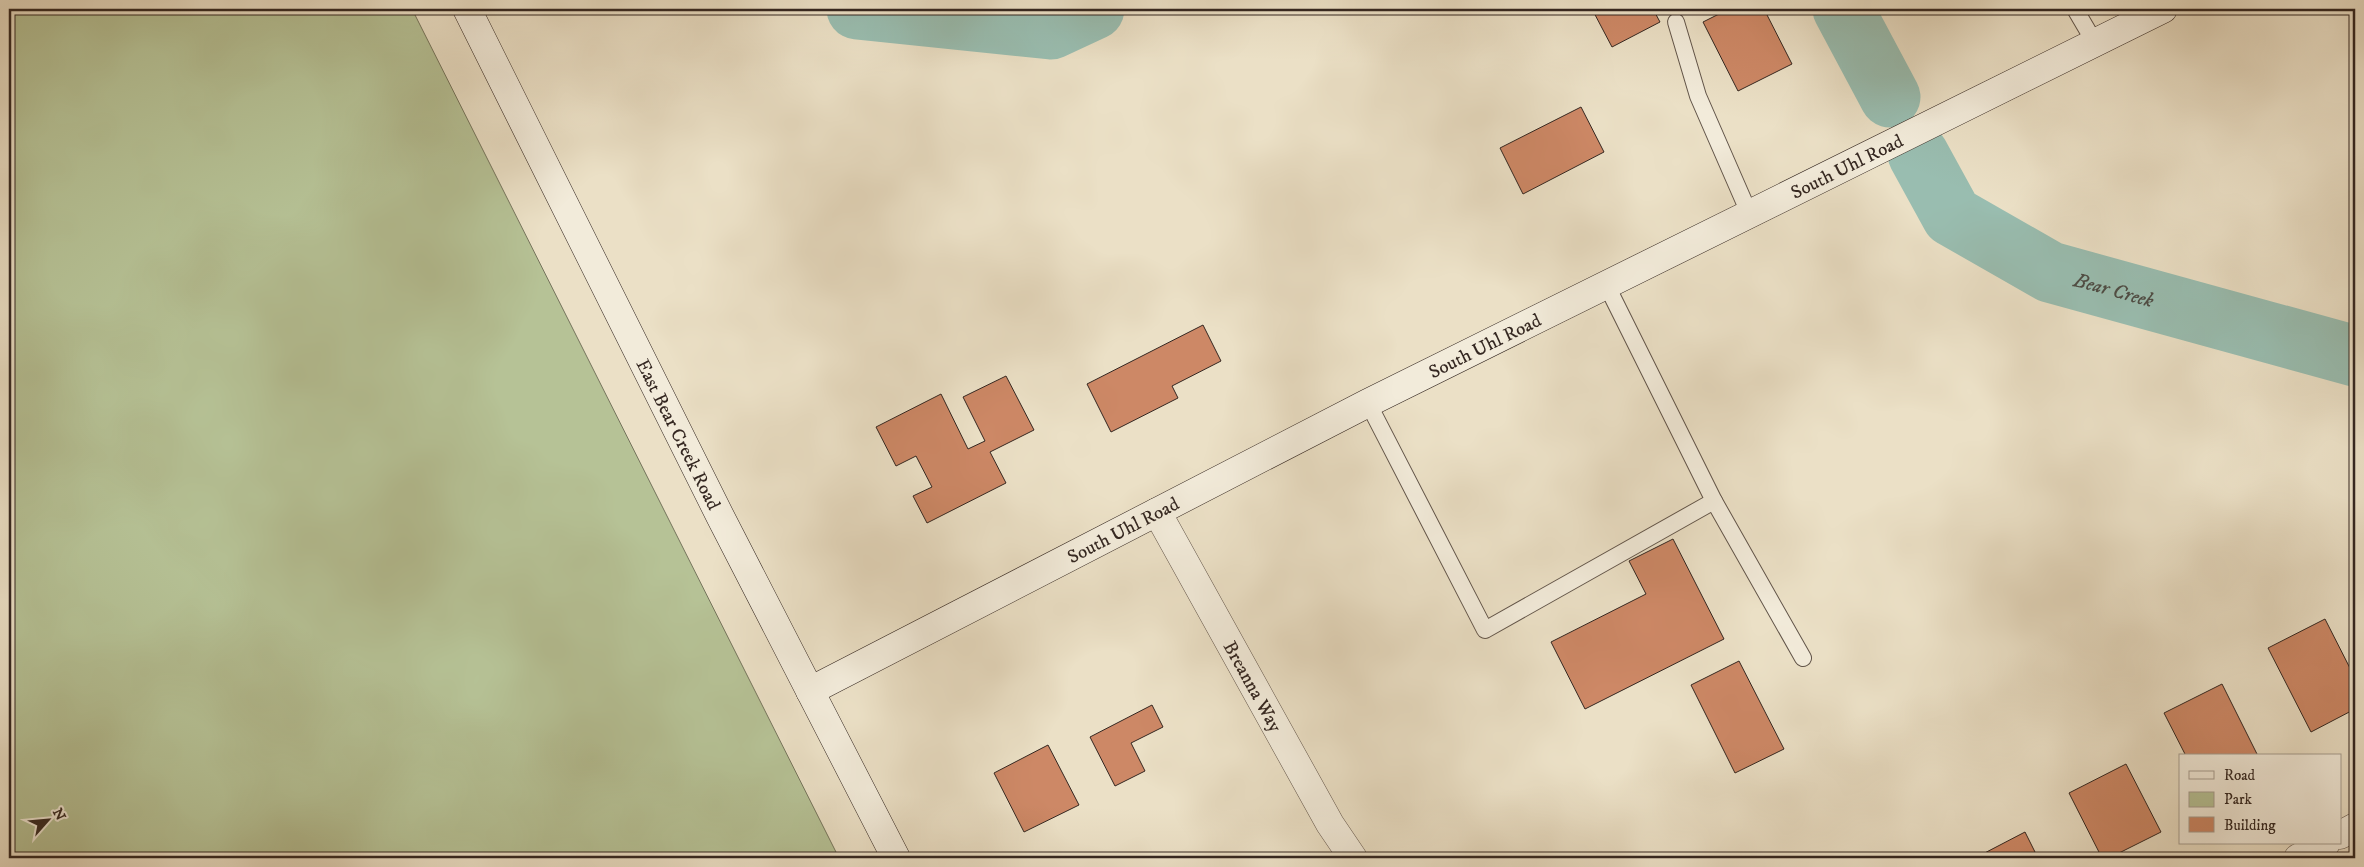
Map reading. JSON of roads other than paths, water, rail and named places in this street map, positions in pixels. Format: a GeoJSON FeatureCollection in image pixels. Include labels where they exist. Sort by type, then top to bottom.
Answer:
{"type":"FeatureCollection","features":[{"type":"Feature","properties":{"kind":"main road","name":"East Bear Creek Road"},"geometry":{"type":"LineString","coordinates":[[467,9],[720,516],[896,858]]}},
{"type":"Feature","properties":{"kind":"main road","name":"South Uhl Road"},"geometry":{"type":"LineString","coordinates":[[810,691],[1368,402],[2164,9]]}},
{"type":"Feature","properties":{"kind":"main road","name":"Breanna Way"},"geometry":{"type":"LineString","coordinates":[[1156,512],[1330,824],[1353,858]]}},
{"type":"Feature","properties":{"kind":"main road"},"geometry":{"type":"LineString","coordinates":[[2342,834],[2355,827]]}},
{"type":"Feature","properties":{"kind":"main road"},"geometry":{"type":"LineString","coordinates":[[2298,858],[2324,844]]}},
{"type":"Feature","properties":{"kind":"lane"},"geometry":{"type":"LineString","coordinates":[[2075,9],[2094,43]]}},
{"type":"Feature","properties":{"kind":"lane"},"geometry":{"type":"LineString","coordinates":[[1676,22],[1698,96],[1749,213]]}},
{"type":"Feature","properties":{"kind":"lane"},"geometry":{"type":"LineString","coordinates":[[1606,284],[1714,502],[1803,658]]}},
{"type":"Feature","properties":{"kind":"lane"},"geometry":{"type":"LineString","coordinates":[[1368,402],[1485,630],[1714,502]]}},
{"type":"Feature","properties":{"kind":"waterway","name":"Bear Creek"},"geometry":{"type":"LineString","coordinates":[[857,9],[1051,29],[1094,9]]}},
{"type":"Feature","properties":{"kind":"waterway","name":"Bear Creek"},"geometry":{"type":"LineString","coordinates":[[1843,9],[1890,97]]}},
{"type":"Feature","properties":{"kind":"waterway","name":"Bear Creek"},"geometry":{"type":"LineString","coordinates":[[1918,154],[1952,216],[2050,272],[2355,356]]}}]}
